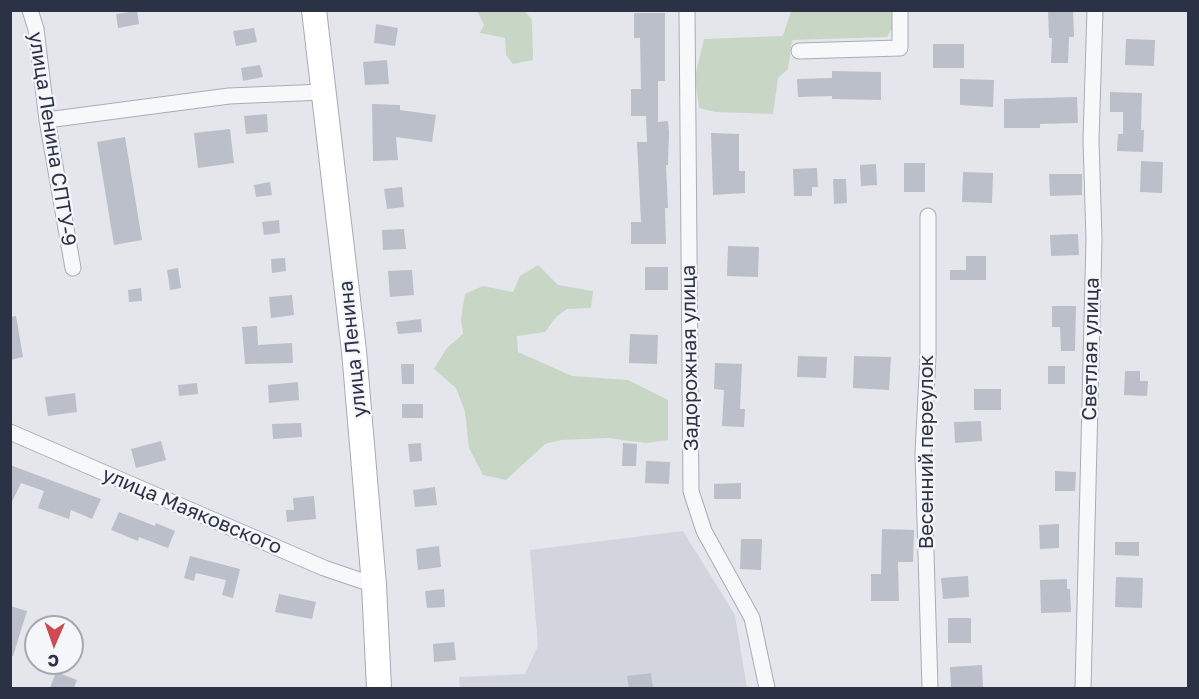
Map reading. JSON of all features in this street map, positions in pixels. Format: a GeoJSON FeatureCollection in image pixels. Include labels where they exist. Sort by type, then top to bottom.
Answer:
{"type":"FeatureCollection","features":[{"type":"Feature","properties":{"kind":"main road","name":"улица Ленина"},"geometry":{"type":"LineString","coordinates":[[314,10],[354,351],[375,585],[379,688]]}},
{"type":"Feature","properties":{"kind":"street","name":"улица Ленина СПТУ-9"},"geometry":{"type":"LineString","coordinates":[[30,10],[36,29],[47,120],[73,268]]}},
{"type":"Feature","properties":{"kind":"street","name":"Задорожная улица"},"geometry":{"type":"LineString","coordinates":[[687,10],[691,491],[704,531],[752,618],[767,688]]}},
{"type":"Feature","properties":{"kind":"street"},"geometry":{"type":"LineString","coordinates":[[799,51],[900,48],[900,10]]}},
{"type":"Feature","properties":{"kind":"street","name":"Светлая улица"},"geometry":{"type":"LineString","coordinates":[[1083,688],[1094,239],[1091,140],[1095,10]]}},
{"type":"Feature","properties":{"kind":"street"},"geometry":{"type":"LineString","coordinates":[[47,120],[228,96],[323,92]]}},
{"type":"Feature","properties":{"kind":"street","name":"Весенний переулок"},"geometry":{"type":"LineString","coordinates":[[928,216],[928,356],[924,453],[930,688]]}},
{"type":"Feature","properties":{"kind":"street","name":"улица Маяковского"},"geometry":{"type":"LineString","coordinates":[[10,432],[324,568],[375,585]]}},
{"type":"Feature","properties":{"kind":"shaded area"},"geometry":{"type":"Polygon","coordinates":[[[683,531],[735,615],[747,688],[460,688],[459,677],[525,674],[538,646],[530,550],[683,531]]]}},
{"type":"Feature","properties":{"kind":"green space"},"geometry":{"type":"Polygon","coordinates":[[[477,11],[525,11],[532,20],[533,60],[513,64],[506,55],[505,38],[480,33],[484,25],[477,11]]]}},
{"type":"Feature","properties":{"kind":"green space"},"geometry":{"type":"Polygon","coordinates":[[[791,11],[892,11],[895,23],[887,37],[792,40],[788,69],[778,78],[773,114],[715,112],[699,108],[695,76],[704,39],[783,36],[791,11]]]}},
{"type":"Feature","properties":{"kind":"green space"},"geometry":{"type":"Polygon","coordinates":[[[538,265],[558,285],[593,291],[591,308],[567,309],[556,317],[545,332],[517,336],[518,352],[572,376],[628,380],[668,400],[668,440],[646,443],[608,438],[561,440],[545,444],[506,480],[483,475],[469,448],[465,412],[456,388],[434,369],[447,348],[463,334],[461,319],[465,294],[483,286],[513,292],[520,276],[538,265]]]}},
{"type":"Feature","properties":{"kind":"building"},"geometry":{"type":"Polygon","coordinates":[[[1048,10],[1073,10],[1074,37],[1069,37],[1068,63],[1051,63],[1052,38],[1049,38],[1048,10]]]}},
{"type":"Feature","properties":{"kind":"building"},"geometry":{"type":"Polygon","coordinates":[[[137,11],[139,24],[118,28],[116,14],[137,11]]]}},
{"type":"Feature","properties":{"kind":"building"},"geometry":{"type":"Polygon","coordinates":[[[634,13],[665,13],[665,81],[658,81],[658,122],[668,121],[669,132],[668,165],[666,165],[668,208],[665,208],[666,244],[631,244],[631,222],[641,222],[637,142],[647,142],[646,116],[631,116],[631,89],[641,89],[640,38],[634,38],[634,13]]]}},
{"type":"Feature","properties":{"kind":"building"},"geometry":{"type":"Polygon","coordinates":[[[376,24],[398,28],[395,46],[374,43],[376,24]]]}},
{"type":"Feature","properties":{"kind":"building"},"geometry":{"type":"Polygon","coordinates":[[[254,28],[257,42],[236,46],[233,31],[254,28]]]}},
{"type":"Feature","properties":{"kind":"building"},"geometry":{"type":"Polygon","coordinates":[[[1126,39],[1155,40],[1154,66],[1125,65],[1126,39]]]}},
{"type":"Feature","properties":{"kind":"building"},"geometry":{"type":"Polygon","coordinates":[[[933,44],[964,44],[964,68],[933,68],[933,44]]]}},
{"type":"Feature","properties":{"kind":"building"},"geometry":{"type":"Polygon","coordinates":[[[387,60],[389,84],[365,85],[363,62],[387,60]]]}},
{"type":"Feature","properties":{"kind":"building"},"geometry":{"type":"Polygon","coordinates":[[[260,65],[263,77],[243,81],[241,68],[260,65]]]}},
{"type":"Feature","properties":{"kind":"building"},"geometry":{"type":"Polygon","coordinates":[[[832,71],[881,72],[881,100],[832,99],[832,96],[798,97],[797,79],[832,78],[832,71]]]}},
{"type":"Feature","properties":{"kind":"building"},"geometry":{"type":"Polygon","coordinates":[[[960,79],[994,80],[993,107],[960,105],[960,79]]]}},
{"type":"Feature","properties":{"kind":"building"},"geometry":{"type":"Polygon","coordinates":[[[1110,92],[1142,93],[1143,152],[1117,151],[1118,134],[1123,134],[1123,112],[1110,112],[1110,92]]]}},
{"type":"Feature","properties":{"kind":"building"},"geometry":{"type":"Polygon","coordinates":[[[1077,97],[1078,123],[1040,124],[1040,128],[1004,128],[1004,99],[1077,97]]]}},
{"type":"Feature","properties":{"kind":"building"},"geometry":{"type":"Polygon","coordinates":[[[372,104],[400,105],[400,110],[436,115],[432,142],[396,137],[398,160],[373,161],[372,104]]]}},
{"type":"Feature","properties":{"kind":"building"},"geometry":{"type":"Polygon","coordinates":[[[267,114],[268,132],[246,134],[244,116],[267,114]]]}},
{"type":"Feature","properties":{"kind":"building"},"geometry":{"type":"Polygon","coordinates":[[[230,129],[234,163],[198,168],[194,133],[230,129]]]}},
{"type":"Feature","properties":{"kind":"building"},"geometry":{"type":"Polygon","coordinates":[[[711,133],[739,134],[739,171],[745,171],[745,193],[713,195],[711,133]]]}},
{"type":"Feature","properties":{"kind":"building"},"geometry":{"type":"Polygon","coordinates":[[[125,137],[142,240],[114,245],[97,142],[125,137]]]}},
{"type":"Feature","properties":{"kind":"building"},"geometry":{"type":"Polygon","coordinates":[[[1141,161],[1163,162],[1162,193],[1140,192],[1141,161]]]}},
{"type":"Feature","properties":{"kind":"building"},"geometry":{"type":"Polygon","coordinates":[[[904,163],[925,163],[925,192],[904,192],[904,163]]]}},
{"type":"Feature","properties":{"kind":"building"},"geometry":{"type":"Polygon","coordinates":[[[876,164],[877,185],[861,186],[860,165],[876,164]]]}},
{"type":"Feature","properties":{"kind":"building"},"geometry":{"type":"Polygon","coordinates":[[[817,168],[818,187],[812,187],[812,196],[794,196],[793,169],[817,168]]]}},
{"type":"Feature","properties":{"kind":"building"},"geometry":{"type":"Polygon","coordinates":[[[963,172],[993,173],[992,203],[962,202],[963,172]]]}},
{"type":"Feature","properties":{"kind":"building"},"geometry":{"type":"Polygon","coordinates":[[[1049,174],[1082,174],[1082,195],[1050,196],[1049,174]]]}},
{"type":"Feature","properties":{"kind":"building"},"geometry":{"type":"Polygon","coordinates":[[[833,179],[846,179],[847,203],[834,204],[833,179]]]}},
{"type":"Feature","properties":{"kind":"building"},"geometry":{"type":"Polygon","coordinates":[[[270,182],[272,195],[256,197],[254,185],[270,182]]]}},
{"type":"Feature","properties":{"kind":"building"},"geometry":{"type":"Polygon","coordinates":[[[402,187],[404,207],[387,209],[384,189],[402,187]]]}},
{"type":"Feature","properties":{"kind":"building"},"geometry":{"type":"Polygon","coordinates":[[[279,220],[280,233],[264,235],[262,222],[279,220]]]}},
{"type":"Feature","properties":{"kind":"building"},"geometry":{"type":"Polygon","coordinates":[[[404,229],[406,249],[383,250],[382,230],[404,229]]]}},
{"type":"Feature","properties":{"kind":"building"},"geometry":{"type":"Polygon","coordinates":[[[1078,234],[1079,255],[1051,256],[1050,235],[1078,234]]]}},
{"type":"Feature","properties":{"kind":"building"},"geometry":{"type":"Polygon","coordinates":[[[728,246],[759,247],[758,277],[727,276],[728,246]]]}},
{"type":"Feature","properties":{"kind":"building"},"geometry":{"type":"Polygon","coordinates":[[[966,256],[986,256],[986,280],[950,280],[950,270],[966,270],[966,256]]]}},
{"type":"Feature","properties":{"kind":"building"},"geometry":{"type":"Polygon","coordinates":[[[285,258],[286,271],[272,273],[271,259],[285,258]]]}},
{"type":"Feature","properties":{"kind":"building"},"geometry":{"type":"Polygon","coordinates":[[[645,267],[668,267],[668,290],[645,290],[645,267]]]}},
{"type":"Feature","properties":{"kind":"building"},"geometry":{"type":"Polygon","coordinates":[[[178,268],[181,288],[170,290],[167,270],[178,268]]]}},
{"type":"Feature","properties":{"kind":"building"},"geometry":{"type":"Polygon","coordinates":[[[412,270],[414,295],[390,297],[388,271],[412,270]]]}},
{"type":"Feature","properties":{"kind":"building"},"geometry":{"type":"Polygon","coordinates":[[[141,288],[142,301],[129,302],[128,290],[141,288]]]}},
{"type":"Feature","properties":{"kind":"building"},"geometry":{"type":"Polygon","coordinates":[[[292,295],[294,315],[271,318],[269,297],[292,295]]]}},
{"type":"Feature","properties":{"kind":"building"},"geometry":{"type":"Polygon","coordinates":[[[1052,306],[1076,306],[1075,351],[1061,351],[1060,327],[1052,327],[1052,306]]]}},
{"type":"Feature","properties":{"kind":"building"},"geometry":{"type":"Polygon","coordinates":[[[16,316],[23,357],[10,360],[10,317],[16,316]]]}},
{"type":"Feature","properties":{"kind":"building"},"geometry":{"type":"Polygon","coordinates":[[[421,319],[422,332],[398,334],[396,322],[421,319]]]}},
{"type":"Feature","properties":{"kind":"building"},"geometry":{"type":"Polygon","coordinates":[[[257,326],[258,345],[292,343],[293,363],[245,364],[242,327],[257,326]]]}},
{"type":"Feature","properties":{"kind":"building"},"geometry":{"type":"Polygon","coordinates":[[[630,334],[658,335],[657,364],[629,363],[630,334]]]}},
{"type":"Feature","properties":{"kind":"building"},"geometry":{"type":"Polygon","coordinates":[[[798,356],[827,357],[826,378],[797,377],[798,356]]]}},
{"type":"Feature","properties":{"kind":"building"},"geometry":{"type":"Polygon","coordinates":[[[854,356],[891,357],[889,390],[853,388],[854,356]]]}},
{"type":"Feature","properties":{"kind":"building"},"geometry":{"type":"Polygon","coordinates":[[[715,363],[742,364],[740,409],[745,409],[744,427],[722,426],[724,390],[714,389],[715,363]]]}},
{"type":"Feature","properties":{"kind":"building"},"geometry":{"type":"Polygon","coordinates":[[[401,364],[414,364],[414,384],[402,384],[401,364]]]}},
{"type":"Feature","properties":{"kind":"building"},"geometry":{"type":"Polygon","coordinates":[[[1048,366],[1065,366],[1065,384],[1048,384],[1048,366]]]}},
{"type":"Feature","properties":{"kind":"building"},"geometry":{"type":"Polygon","coordinates":[[[1125,371],[1140,371],[1140,381],[1148,381],[1147,396],[1124,395],[1125,371]]]}},
{"type":"Feature","properties":{"kind":"building"},"geometry":{"type":"Polygon","coordinates":[[[298,382],[299,400],[269,403],[268,385],[298,382]]]}},
{"type":"Feature","properties":{"kind":"building"},"geometry":{"type":"Polygon","coordinates":[[[197,383],[198,394],[179,396],[178,385],[197,383]]]}},
{"type":"Feature","properties":{"kind":"building"},"geometry":{"type":"Polygon","coordinates":[[[974,389],[1001,389],[1001,410],[974,410],[974,389]]]}},
{"type":"Feature","properties":{"kind":"building"},"geometry":{"type":"Polygon","coordinates":[[[75,393],[77,412],[48,416],[45,397],[75,393]]]}},
{"type":"Feature","properties":{"kind":"building"},"geometry":{"type":"Polygon","coordinates":[[[402,404],[423,404],[423,418],[402,418],[402,404]]]}},
{"type":"Feature","properties":{"kind":"building"},"geometry":{"type":"Polygon","coordinates":[[[981,421],[982,441],[955,443],[954,422],[981,421]]]}},
{"type":"Feature","properties":{"kind":"building"},"geometry":{"type":"Polygon","coordinates":[[[301,423],[302,437],[273,439],[272,424],[301,423]]]}},
{"type":"Feature","properties":{"kind":"building"},"geometry":{"type":"Polygon","coordinates":[[[161,441],[166,460],[136,468],[131,449],[161,441]]]}},
{"type":"Feature","properties":{"kind":"building"},"geometry":{"type":"Polygon","coordinates":[[[421,443],[422,461],[410,462],[408,444],[421,443]]]}},
{"type":"Feature","properties":{"kind":"building"},"geometry":{"type":"Polygon","coordinates":[[[623,443],[637,444],[636,466],[622,466],[623,443]]]}},
{"type":"Feature","properties":{"kind":"building"},"geometry":{"type":"Polygon","coordinates":[[[646,461],[670,462],[669,484],[645,483],[646,461]]]}},
{"type":"Feature","properties":{"kind":"building"},"geometry":{"type":"Polygon","coordinates":[[[10,465],[101,499],[92,519],[71,510],[69,519],[38,508],[44,491],[21,483],[10,506],[10,465]]]}},
{"type":"Feature","properties":{"kind":"building"},"geometry":{"type":"Polygon","coordinates":[[[1055,471],[1076,472],[1075,491],[1055,491],[1055,471]]]}},
{"type":"Feature","properties":{"kind":"building"},"geometry":{"type":"Polygon","coordinates":[[[741,483],[741,499],[714,499],[714,484],[741,483]]]}},
{"type":"Feature","properties":{"kind":"building"},"geometry":{"type":"Polygon","coordinates":[[[435,487],[437,505],[415,507],[413,490],[435,487]]]}},
{"type":"Feature","properties":{"kind":"building"},"geometry":{"type":"Polygon","coordinates":[[[314,496],[316,519],[287,522],[286,510],[294,510],[293,498],[314,496]]]}},
{"type":"Feature","properties":{"kind":"building"},"geometry":{"type":"Polygon","coordinates":[[[119,512],[175,531],[168,548],[139,537],[138,541],[111,530],[119,512]]]}},
{"type":"Feature","properties":{"kind":"building"},"geometry":{"type":"Polygon","coordinates":[[[1059,524],[1059,548],[1040,549],[1039,525],[1059,524]]]}},
{"type":"Feature","properties":{"kind":"building"},"geometry":{"type":"Polygon","coordinates":[[[882,529],[914,530],[913,562],[898,562],[899,601],[871,601],[871,574],[881,574],[882,529]]]}},
{"type":"Feature","properties":{"kind":"building"},"geometry":{"type":"Polygon","coordinates":[[[741,539],[762,539],[761,570],[740,569],[741,539]]]}},
{"type":"Feature","properties":{"kind":"building"},"geometry":{"type":"Polygon","coordinates":[[[1115,542],[1139,542],[1139,556],[1115,555],[1115,542]]]}},
{"type":"Feature","properties":{"kind":"building"},"geometry":{"type":"Polygon","coordinates":[[[439,546],[441,567],[418,570],[416,549],[439,546]]]}},
{"type":"Feature","properties":{"kind":"building"},"geometry":{"type":"Polygon","coordinates":[[[190,556],[240,569],[233,598],[222,595],[226,580],[196,573],[194,581],[184,578],[190,556]]]}},
{"type":"Feature","properties":{"kind":"building"},"geometry":{"type":"Polygon","coordinates":[[[968,576],[969,597],[943,599],[941,578],[968,576]]]}},
{"type":"Feature","properties":{"kind":"building"},"geometry":{"type":"Polygon","coordinates":[[[1116,577],[1143,578],[1142,608],[1115,607],[1116,577]]]}},
{"type":"Feature","properties":{"kind":"building"},"geometry":{"type":"Polygon","coordinates":[[[1067,579],[1071,612],[1041,613],[1040,580],[1067,579]]]}},
{"type":"Feature","properties":{"kind":"building"},"geometry":{"type":"Polygon","coordinates":[[[444,589],[445,607],[427,608],[425,591],[444,589]]]}},
{"type":"Feature","properties":{"kind":"building"},"geometry":{"type":"Polygon","coordinates":[[[279,594],[316,602],[312,619],[275,612],[279,594]]]}},
{"type":"Feature","properties":{"kind":"building"},"geometry":{"type":"Polygon","coordinates":[[[10,606],[27,611],[13,656],[10,656],[10,606]]]}},
{"type":"Feature","properties":{"kind":"building"},"geometry":{"type":"Polygon","coordinates":[[[948,618],[971,618],[971,643],[948,643],[948,618]]]}},
{"type":"Feature","properties":{"kind":"building"},"geometry":{"type":"Polygon","coordinates":[[[454,642],[456,660],[434,662],[433,644],[454,642]]]}},
{"type":"Feature","properties":{"kind":"building"},"geometry":{"type":"Polygon","coordinates":[[[982,665],[983,687],[951,688],[950,667],[982,665]]]}},
{"type":"Feature","properties":{"kind":"building"},"geometry":{"type":"Polygon","coordinates":[[[651,673],[653,688],[629,688],[627,676],[651,673]]]}},
{"type":"Feature","properties":{"kind":"building"},"geometry":{"type":"Polygon","coordinates":[[[55,675],[64,675],[77,680],[74,688],[50,688],[55,675]]]}}]}
